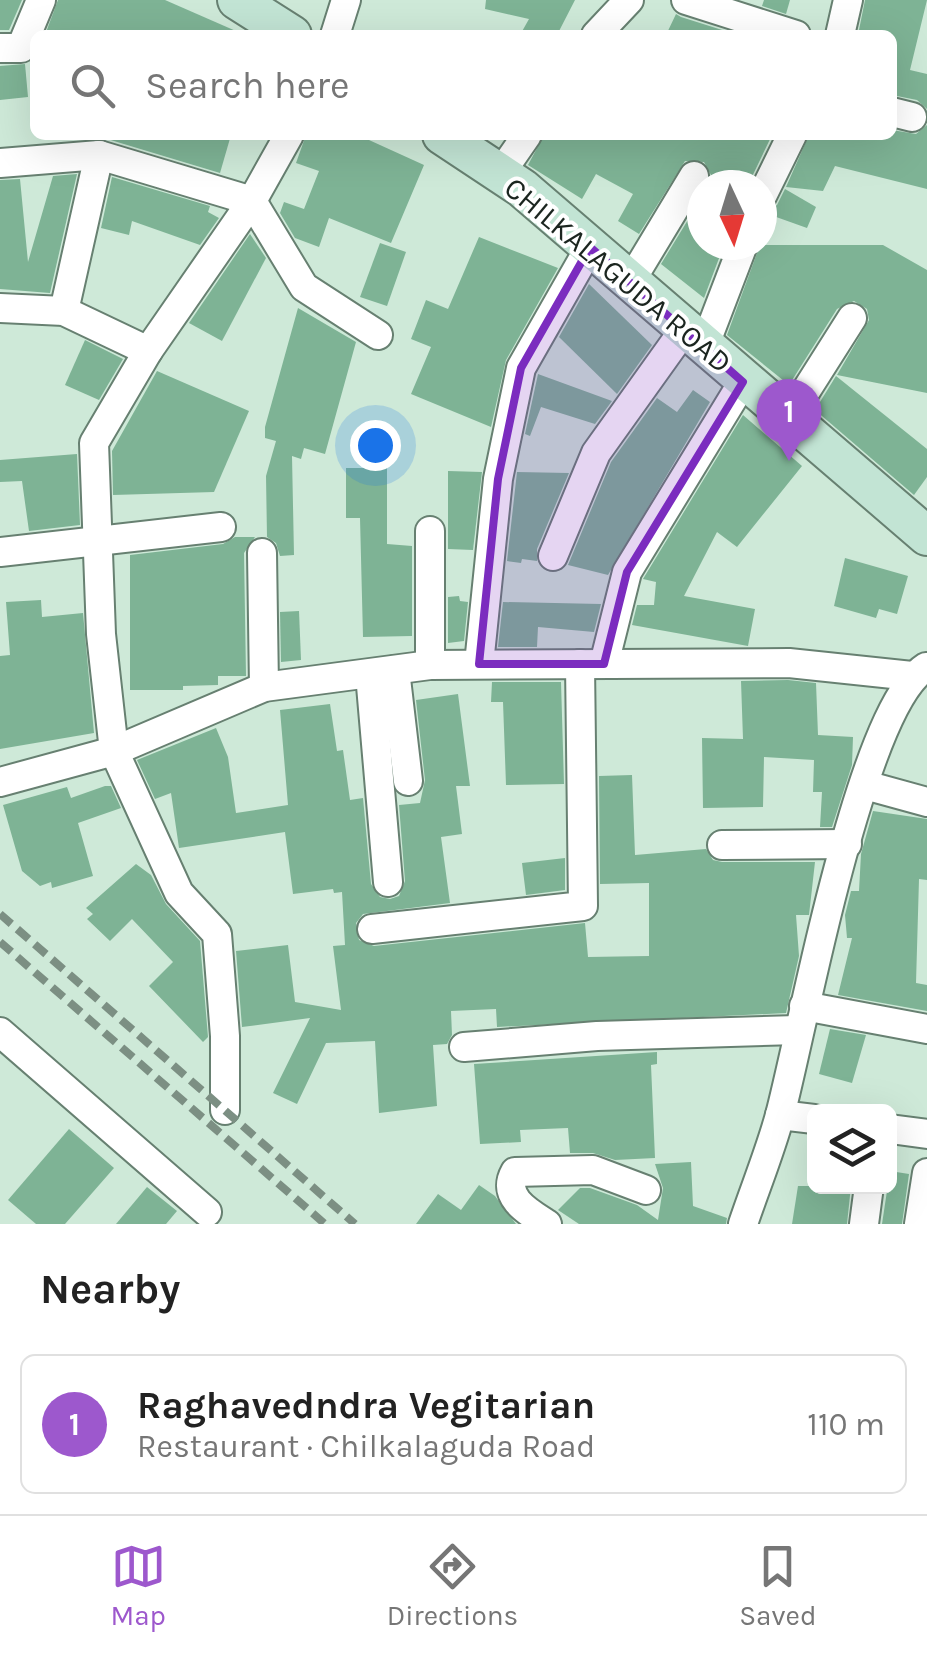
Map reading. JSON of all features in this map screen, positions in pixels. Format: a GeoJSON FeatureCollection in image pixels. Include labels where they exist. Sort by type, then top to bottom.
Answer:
{"type":"FeatureCollection","features":[{"type":"Feature","properties":{"kind":"main road"},"geometry":{"type":"LineString","coordinates":[[236,0],[284,30]]}},
{"type":"Feature","properties":{"kind":"main road","name":"CHILKALAGUDA ROAD"},"geometry":{"type":"LineString","coordinates":[[449,140],[500,174],[590,246],[743,382],[927,536]]}},
{"type":"Feature","properties":{"kind":"street"},"geometry":{"type":"LineString","coordinates":[[0,48],[21,48],[41,0]]}},
{"type":"Feature","properties":{"kind":"street"},"geometry":{"type":"LineString","coordinates":[[337,30],[346,0]]}},
{"type":"Feature","properties":{"kind":"street"},"geometry":{"type":"LineString","coordinates":[[601,30],[629,0]]}},
{"type":"Feature","properties":{"kind":"street"},"geometry":{"type":"LineString","coordinates":[[686,0],[780,30]]}},
{"type":"Feature","properties":{"kind":"street"},"geometry":{"type":"LineString","coordinates":[[841,30],[848,0]]}},
{"type":"Feature","properties":{"kind":"street"},"geometry":{"type":"LineString","coordinates":[[224,1110],[217,934],[179,893],[114,751],[101,634],[94,443],[148,351],[252,201],[287,140]]}},
{"type":"Feature","properties":{"kind":"street"},"geometry":{"type":"LineString","coordinates":[[500,174],[524,140]]}},
{"type":"Feature","properties":{"kind":"street"},"geometry":{"type":"LineString","coordinates":[[775,170],[790,140]]}},
{"type":"Feature","properties":{"kind":"street"},"geometry":{"type":"LineString","coordinates":[[64,311],[99,155]]}},
{"type":"Feature","properties":{"kind":"street"},"geometry":{"type":"LineString","coordinates":[[0,164],[99,155],[252,201],[304,286],[378,335]]}},
{"type":"Feature","properties":{"kind":"street"},"geometry":{"type":"LineString","coordinates":[[630,282],[687,188]]}},
{"type":"Feature","properties":{"kind":"street"},"geometry":{"type":"LineString","coordinates":[[479,664],[498,479],[521,368],[590,246]]}},
{"type":"Feature","properties":{"kind":"street"},"geometry":{"type":"LineString","coordinates":[[552,556],[596,453],[694,338],[735,260]]}},
{"type":"Feature","properties":{"kind":"street"},"geometry":{"type":"LineString","coordinates":[[0,308],[64,311],[148,351]]}},
{"type":"Feature","properties":{"kind":"street"},"geometry":{"type":"LineString","coordinates":[[788,419],[852,318]]}},
{"type":"Feature","properties":{"kind":"street"},"geometry":{"type":"LineString","coordinates":[[372,929],[583,906],[592,664],[628,572],[743,382]]}},
{"type":"Feature","properties":{"kind":"street"},"geometry":{"type":"LineString","coordinates":[[0,552],[221,527]]}},
{"type":"Feature","properties":{"kind":"street"},"geometry":{"type":"LineString","coordinates":[[430,531],[430,665]]}},
{"type":"Feature","properties":{"kind":"street"},"geometry":{"type":"LineString","coordinates":[[262,553],[264,687]]}},
{"type":"Feature","properties":{"kind":"street"},"geometry":{"type":"LineString","coordinates":[[0,782],[114,751],[264,687],[430,665],[789,663],[919,671],[879,738],[800,1018],[780,1115],[743,1224]]}},
{"type":"Feature","properties":{"kind":"street"},"geometry":{"type":"LineString","coordinates":[[382,672],[408,781]]}},
{"type":"Feature","properties":{"kind":"street"},"geometry":{"type":"LineString","coordinates":[[382,672],[388,882]]}},
{"type":"Feature","properties":{"kind":"street"},"geometry":{"type":"LineString","coordinates":[[865,785],[927,802]]}},
{"type":"Feature","properties":{"kind":"street"},"geometry":{"type":"LineString","coordinates":[[722,845],[848,844]]}},
{"type":"Feature","properties":{"kind":"street"},"geometry":{"type":"LineString","coordinates":[[464,1047],[800,1018],[927,1028]]}},
{"type":"Feature","properties":{"kind":"street"},"geometry":{"type":"LineString","coordinates":[[0,1032],[207,1220]]}},
{"type":"Feature","properties":{"kind":"street"},"geometry":{"type":"LineString","coordinates":[[780,1115],[807,1118]]}},
{"type":"Feature","properties":{"kind":"street"},"geometry":{"type":"LineString","coordinates":[[897,1130],[927,1134]]}},
{"type":"Feature","properties":{"kind":"street"},"geometry":{"type":"LineString","coordinates":[[546,1224],[514,1198],[510,1182],[514,1172],[584,1169],[646,1190]]}},
{"type":"Feature","properties":{"kind":"street"},"geometry":{"type":"LineString","coordinates":[[919,1224],[927,1174]]}},
{"type":"Feature","properties":{"kind":"street"},"geometry":{"type":"LineString","coordinates":[[864,1224],[868,1194]]}},
{"type":"Feature","properties":{"kind":"highlighted area"},"geometry":{"type":"Polygon","coordinates":[[[590,247],[743,382],[627,572],[604,664],[479,664],[498,479],[521,368],[590,247]]]}},
{"type":"Feature","properties":{"kind":"building"},"geometry":{"type":"Polygon","coordinates":[[[0,0],[22,0],[9,30],[0,30],[0,0]]]}},
{"type":"Feature","properties":{"kind":"building"},"geometry":{"type":"Polygon","coordinates":[[[58,0],[165,0],[234,30],[47,30],[58,0]]]}},
{"type":"Feature","properties":{"kind":"building"},"geometry":{"type":"Polygon","coordinates":[[[486,0],[575,0],[560,30],[523,30],[529,19],[485,9],[486,0]]]}},
{"type":"Feature","properties":{"kind":"building"},"geometry":{"type":"Polygon","coordinates":[[[764,0],[790,0],[786,14],[762,6],[764,0]]]}},
{"type":"Feature","properties":{"kind":"building"},"geometry":{"type":"Polygon","coordinates":[[[865,0],[927,0],[910,70],[927,74],[927,109],[917,100],[897,96],[897,30],[859,30],[865,0]]]}},
{"type":"Feature","properties":{"kind":"building"},"geometry":{"type":"Polygon","coordinates":[[[676,14],[722,30],[668,30],[676,14]]]}},
{"type":"Feature","properties":{"kind":"building"},"geometry":{"type":"Polygon","coordinates":[[[25,64],[28,97],[0,100],[0,66],[25,64]]]}},
{"type":"Feature","properties":{"kind":"building"},"geometry":{"type":"Polygon","coordinates":[[[927,125],[927,189],[835,166],[823,191],[786,187],[807,140],[897,140],[897,131],[916,134],[927,125]]]}},
{"type":"Feature","properties":{"kind":"building"},"geometry":{"type":"Polygon","coordinates":[[[111,140],[230,140],[220,173],[111,140]]]}},
{"type":"Feature","properties":{"kind":"building"},"geometry":{"type":"Polygon","coordinates":[[[304,140],[369,140],[424,165],[391,243],[329,218],[319,247],[295,238],[280,213],[284,202],[304,209],[319,171],[296,163],[304,140]]]}},
{"type":"Feature","properties":{"kind":"building"},"geometry":{"type":"Polygon","coordinates":[[[541,140],[770,140],[755,170],[708,170],[704,162],[685,161],[639,234],[618,221],[633,194],[596,174],[582,199],[528,165],[541,140]]]}},
{"type":"Feature","properties":{"kind":"building"},"geometry":{"type":"Polygon","coordinates":[[[77,174],[50,293],[0,289],[0,180],[20,179],[28,262],[53,176],[77,174]]]}},
{"type":"Feature","properties":{"kind":"building"},"geometry":{"type":"Polygon","coordinates":[[[112,177],[210,206],[208,212],[219,218],[200,245],[132,221],[129,235],[101,228],[112,177]]]}},
{"type":"Feature","properties":{"kind":"building"},"geometry":{"type":"Polygon","coordinates":[[[785,189],[816,207],[807,228],[777,217],[777,205],[785,189]]]}},
{"type":"Feature","properties":{"kind":"building"},"geometry":{"type":"Polygon","coordinates":[[[687,222],[687,260],[718,260],[704,298],[661,264],[687,222]]]}},
{"type":"Feature","properties":{"kind":"building"},"geometry":{"type":"Polygon","coordinates":[[[250,234],[266,258],[222,341],[189,323],[250,234]]]}},
{"type":"Feature","properties":{"kind":"building"},"geometry":{"type":"Polygon","coordinates":[[[479,237],[558,268],[506,360],[491,427],[411,394],[431,347],[411,339],[426,300],[448,309],[479,237]]]}},
{"type":"Feature","properties":{"kind":"building"},"geometry":{"type":"Polygon","coordinates":[[[380,243],[406,252],[387,306],[360,297],[380,243]]]}},
{"type":"Feature","properties":{"kind":"building"},"geometry":{"type":"Polygon","coordinates":[[[777,245],[883,245],[927,270],[927,393],[837,375],[869,320],[867,309],[854,301],[837,309],[789,385],[727,335],[754,260],[777,260],[777,245]]]}},
{"type":"Feature","properties":{"kind":"building"},"geometry":{"type":"Polygon","coordinates":[[[589,284],[652,345],[617,394],[559,337],[589,284]]]}},
{"type":"Feature","properties":{"kind":"building"},"geometry":{"type":"Polygon","coordinates":[[[298,308],[356,342],[325,454],[304,448],[301,459],[292,456],[294,555],[280,556],[276,543],[267,537],[266,476],[276,441],[265,438],[265,427],[298,308]]]}},
{"type":"Feature","properties":{"kind":"building"},"geometry":{"type":"Polygon","coordinates":[[[85,340],[123,359],[99,400],[65,385],[85,340]]]}},
{"type":"Feature","properties":{"kind":"building"},"geometry":{"type":"Polygon","coordinates":[[[157,371],[249,411],[214,492],[113,495],[112,451],[157,371]]]}},
{"type":"Feature","properties":{"kind":"building"},"geometry":{"type":"Polygon","coordinates":[[[538,374],[612,401],[595,424],[541,407],[530,436],[525,434],[538,374]]]}},
{"type":"Feature","properties":{"kind":"building"},"geometry":{"type":"Polygon","coordinates":[[[836,376],[927,449],[927,477],[914,495],[815,410],[836,376]]]}},
{"type":"Feature","properties":{"kind":"building"},"geometry":{"type":"Polygon","coordinates":[[[693,390],[710,402],[608,575],[568,565],[611,462],[657,398],[677,412],[693,390]]]}},
{"type":"Feature","properties":{"kind":"building"},"geometry":{"type":"Polygon","coordinates":[[[743,415],[802,466],[737,547],[717,532],[684,596],[755,609],[748,646],[632,625],[637,605],[654,605],[656,582],[643,579],[743,415]]]}},
{"type":"Feature","properties":{"kind":"building"},"geometry":{"type":"Polygon","coordinates":[[[77,454],[80,525],[29,531],[22,481],[0,482],[0,460],[77,454]]]}},
{"type":"Feature","properties":{"kind":"building"},"geometry":{"type":"Polygon","coordinates":[[[346,468],[387,468],[387,544],[412,546],[412,636],[363,637],[360,518],[346,518],[346,468]]]}},
{"type":"Feature","properties":{"kind":"building"},"geometry":{"type":"Polygon","coordinates":[[[448,471],[482,472],[473,550],[448,549],[448,471]]]}},
{"type":"Feature","properties":{"kind":"building"},"geometry":{"type":"Polygon","coordinates":[[[517,472],[569,473],[537,549],[537,561],[507,561],[517,472]]]}},
{"type":"Feature","properties":{"kind":"building"},"geometry":{"type":"Polygon","coordinates":[[[235,537],[255,537],[244,553],[246,676],[218,676],[218,685],[183,686],[183,690],[130,690],[130,555],[223,544],[235,537]]]}},
{"type":"Feature","properties":{"kind":"building"},"geometry":{"type":"Polygon","coordinates":[[[845,558],[908,576],[897,614],[879,609],[876,618],[834,606],[845,558]]]}},
{"type":"Feature","properties":{"kind":"building"},"geometry":{"type":"Polygon","coordinates":[[[459,596],[460,601],[468,602],[464,641],[448,643],[448,597],[459,596]]]}},
{"type":"Feature","properties":{"kind":"building"},"geometry":{"type":"Polygon","coordinates":[[[41,600],[42,617],[83,613],[94,733],[0,749],[0,656],[10,655],[6,602],[41,600]]]}},
{"type":"Feature","properties":{"kind":"building"},"geometry":{"type":"Polygon","coordinates":[[[503,602],[601,604],[594,632],[538,627],[537,647],[498,647],[503,602]]]}},
{"type":"Feature","properties":{"kind":"building"},"geometry":{"type":"Polygon","coordinates":[[[299,611],[301,660],[281,662],[280,612],[299,611]]]}},
{"type":"Feature","properties":{"kind":"building"},"geometry":{"type":"Polygon","coordinates":[[[741,681],[816,683],[818,735],[853,737],[852,765],[832,827],[820,827],[822,792],[813,792],[814,760],[764,757],[763,807],[703,808],[702,738],[743,739],[741,681]]]}},
{"type":"Feature","properties":{"kind":"building"},"geometry":{"type":"Polygon","coordinates":[[[492,682],[561,682],[564,784],[506,785],[503,702],[491,702],[492,682]]]}},
{"type":"Feature","properties":{"kind":"building"},"geometry":{"type":"Polygon","coordinates":[[[458,694],[470,786],[456,786],[462,834],[441,837],[450,903],[363,914],[356,923],[359,940],[374,946],[585,923],[588,957],[649,956],[649,883],[600,884],[599,776],[632,775],[635,855],[706,849],[713,860],[722,862],[815,862],[809,915],[796,915],[799,956],[786,1013],[497,1027],[496,1009],[451,1011],[452,1035],[447,1044],[433,1045],[437,1106],[379,1113],[375,1041],[326,1043],[297,1104],[273,1093],[310,1018],[242,1027],[236,951],[288,945],[295,1002],[341,1010],[333,946],[345,945],[342,892],[334,893],[333,889],[293,894],[285,832],[179,848],[171,793],[155,799],[137,760],[216,728],[228,757],[236,813],[288,805],[280,710],[330,704],[337,751],[343,750],[350,800],[363,798],[371,884],[380,897],[390,899],[399,896],[405,881],[399,805],[420,803],[425,780],[416,700],[458,694]]]}},
{"type":"Feature","properties":{"kind":"building"},"geometry":{"type":"Polygon","coordinates":[[[111,786],[121,808],[78,823],[93,876],[52,888],[51,882],[40,886],[22,871],[3,805],[67,787],[71,798],[111,786]]]}},
{"type":"Feature","properties":{"kind":"building"},"geometry":{"type":"Polygon","coordinates":[[[873,811],[927,819],[927,880],[919,879],[916,983],[927,985],[927,1011],[838,995],[852,938],[847,938],[845,915],[851,891],[859,891],[861,854],[873,811]]]}},
{"type":"Feature","properties":{"kind":"building"},"geometry":{"type":"Polygon","coordinates":[[[565,858],[565,890],[526,895],[522,863],[565,858]]]}},
{"type":"Feature","properties":{"kind":"building"},"geometry":{"type":"Polygon","coordinates":[[[136,864],[151,875],[166,904],[200,941],[208,1037],[203,1042],[149,986],[173,962],[132,919],[110,941],[87,919],[93,914],[86,908],[136,864]]]}},
{"type":"Feature","properties":{"kind":"building"},"geometry":{"type":"Polygon","coordinates":[[[830,1029],[866,1035],[852,1083],[819,1074],[830,1029]]]}},
{"type":"Feature","properties":{"kind":"building"},"geometry":{"type":"Polygon","coordinates":[[[657,1052],[657,1064],[651,1065],[655,1158],[615,1160],[593,1153],[570,1153],[568,1128],[520,1130],[521,1142],[480,1144],[474,1064],[657,1052]]]}},
{"type":"Feature","properties":{"kind":"building"},"geometry":{"type":"Polygon","coordinates":[[[69,1129],[114,1168],[65,1224],[36,1224],[8,1200],[69,1129]]]}},
{"type":"Feature","properties":{"kind":"building"},"geometry":{"type":"Polygon","coordinates":[[[691,1162],[693,1206],[727,1218],[726,1224],[579,1224],[558,1210],[580,1188],[590,1188],[637,1205],[658,1220],[663,1188],[655,1164],[691,1162]]]}},
{"type":"Feature","properties":{"kind":"building"},"geometry":{"type":"Polygon","coordinates":[[[897,1172],[909,1174],[902,1224],[882,1224],[887,1194],[897,1194],[897,1172]]]}},
{"type":"Feature","properties":{"kind":"building"},"geometry":{"type":"Polygon","coordinates":[[[479,1185],[495,1196],[516,1224],[416,1224],[438,1194],[461,1210],[479,1185]]]}},
{"type":"Feature","properties":{"kind":"building"},"geometry":{"type":"Polygon","coordinates":[[[798,1186],[807,1186],[807,1194],[850,1194],[847,1224],[792,1224],[798,1186]]]}},
{"type":"Feature","properties":{"kind":"building"},"geometry":{"type":"Polygon","coordinates":[[[147,1187],[177,1211],[166,1224],[116,1224],[147,1187]]]}},
{"type":"Feature","properties":{"kind":"railway"},"geometry":{"type":"LineString","coordinates":[[0,914],[355,1224]]}},
{"type":"Feature","properties":{"kind":"railway"},"geometry":{"type":"LineString","coordinates":[[0,942],[325,1224]]}},
{"type":"Feature","properties":{"kind":"place","name":"Raghavedndra Vegitarian"},"geometry":{"type":"Point","coordinates":[789,461]}}]}
